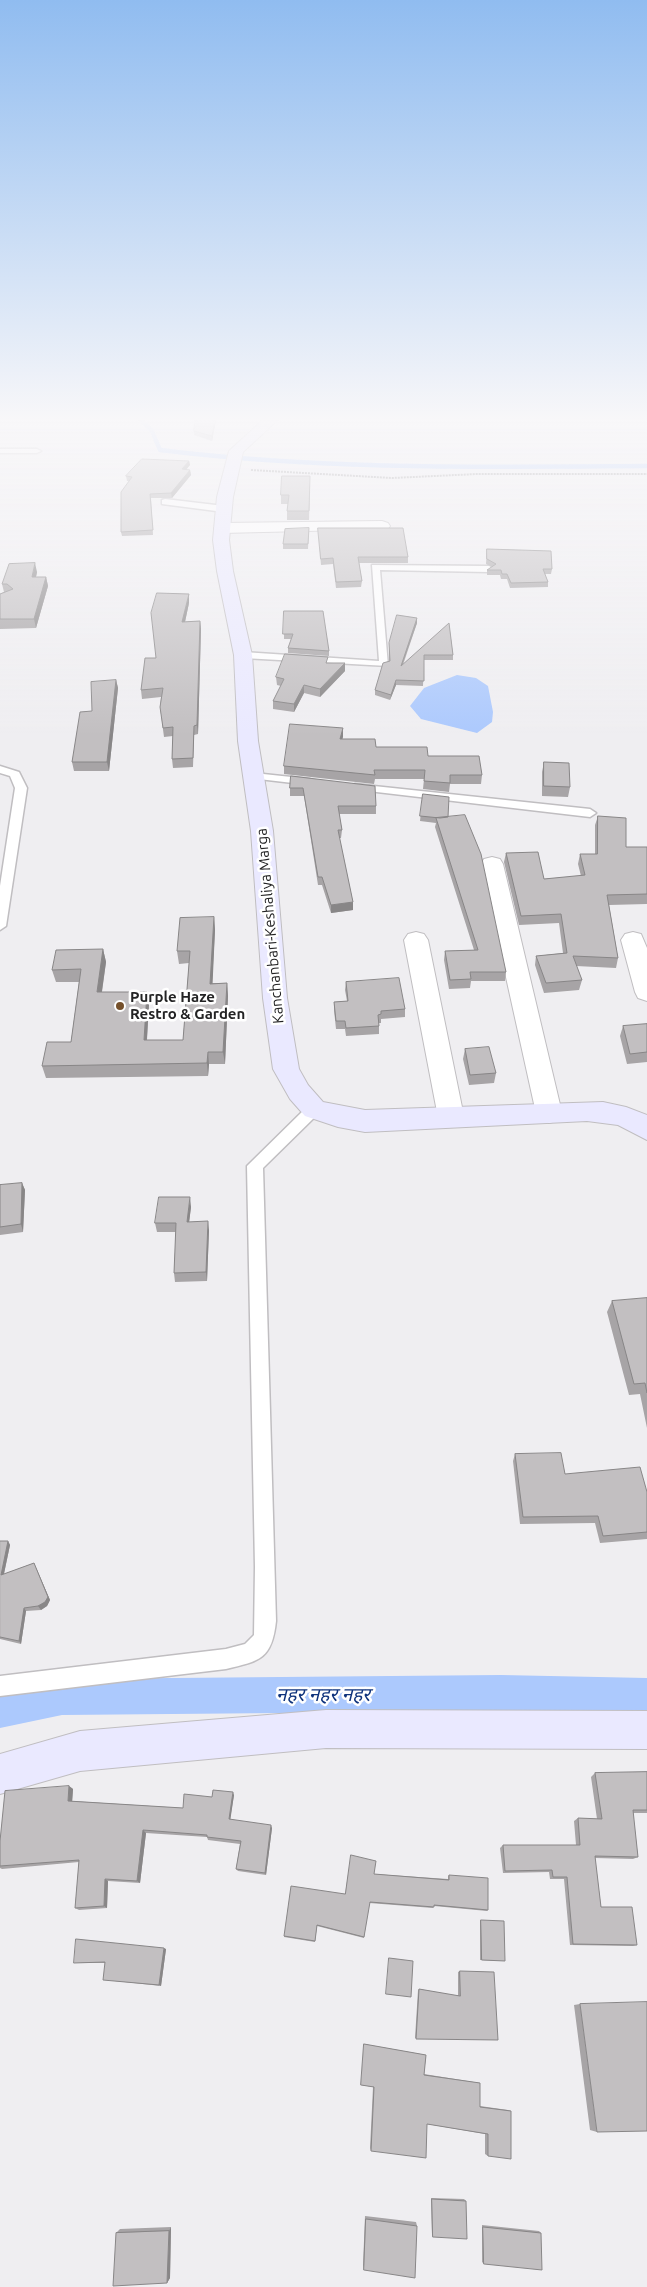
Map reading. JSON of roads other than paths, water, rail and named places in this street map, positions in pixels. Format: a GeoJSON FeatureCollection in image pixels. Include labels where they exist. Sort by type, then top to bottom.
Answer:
{"type":"FeatureCollection","features":[{"type":"Feature","properties":{"kind":"street","name":"Kanchanbari-Keshaliya Marga"},"geometry":{"type":"LineString","coordinates":[[223,523],[221,540],[224,571],[243,655],[248,741],[270,904],[275,998],[286,1070],[299,1092],[314,1109]]}},
{"type":"Feature","properties":{"kind":"street"},"geometry":{"type":"LineString","coordinates":[[317,523],[382,526]]}},
{"type":"Feature","properties":{"kind":"street"},"geometry":{"type":"LineString","coordinates":[[492,864],[549,1113]]}},
{"type":"Feature","properties":{"kind":"street"},"geometry":{"type":"LineString","coordinates":[[416,940],[451,1117]]}},
{"type":"Feature","properties":{"kind":"street"},"geometry":{"type":"LineString","coordinates":[[633,940],[647,992]]}},
{"type":"Feature","properties":{"kind":"street"},"geometry":{"type":"LineString","coordinates":[[314,1109],[338,1117],[365,1121],[615,1112],[645,1123]]}},
{"type":"Feature","properties":{"kind":"street"},"geometry":{"type":"LineString","coordinates":[[0,1774],[80,1751],[326,1728],[647,1730]]}},
{"type":"Feature","properties":{"kind":"lane"},"geometry":{"type":"LineString","coordinates":[[243,655],[384,664],[375,567],[489,569]]}},
{"type":"Feature","properties":{"kind":"lane"},"geometry":{"type":"LineString","coordinates":[[0,769],[15,774],[20,780],[21,788],[0,926]]}},
{"type":"Feature","properties":{"kind":"lane"},"geometry":{"type":"LineString","coordinates":[[254,776],[323,784]]}},
{"type":"Feature","properties":{"kind":"lane"},"geometry":{"type":"LineString","coordinates":[[343,786],[590,813]]}},
{"type":"Feature","properties":{"kind":"lane"},"geometry":{"type":"LineString","coordinates":[[0,1686],[226,1659],[250,1653],[264,1640],[266,1594],[255,1166],[314,1109]]}},
{"type":"Feature","properties":{"kind":"water"},"geometry":{"type":"Polygon","coordinates":[[[457,675],[476,678],[488,686],[493,712],[492,722],[477,733],[421,719],[410,706],[424,688],[457,675]]]}},
{"type":"Feature","properties":{"kind":"waterway","name":"नहर नहर नहर"},"geometry":{"type":"LineString","coordinates":[[0,1710],[62,1697],[501,1693],[647,1696]]}},
{"type":"Feature","properties":{"kind":"place","name":"Purple Haze Restro & Garden"},"geometry":{"type":"Point","coordinates":[120,1006]}}]}
